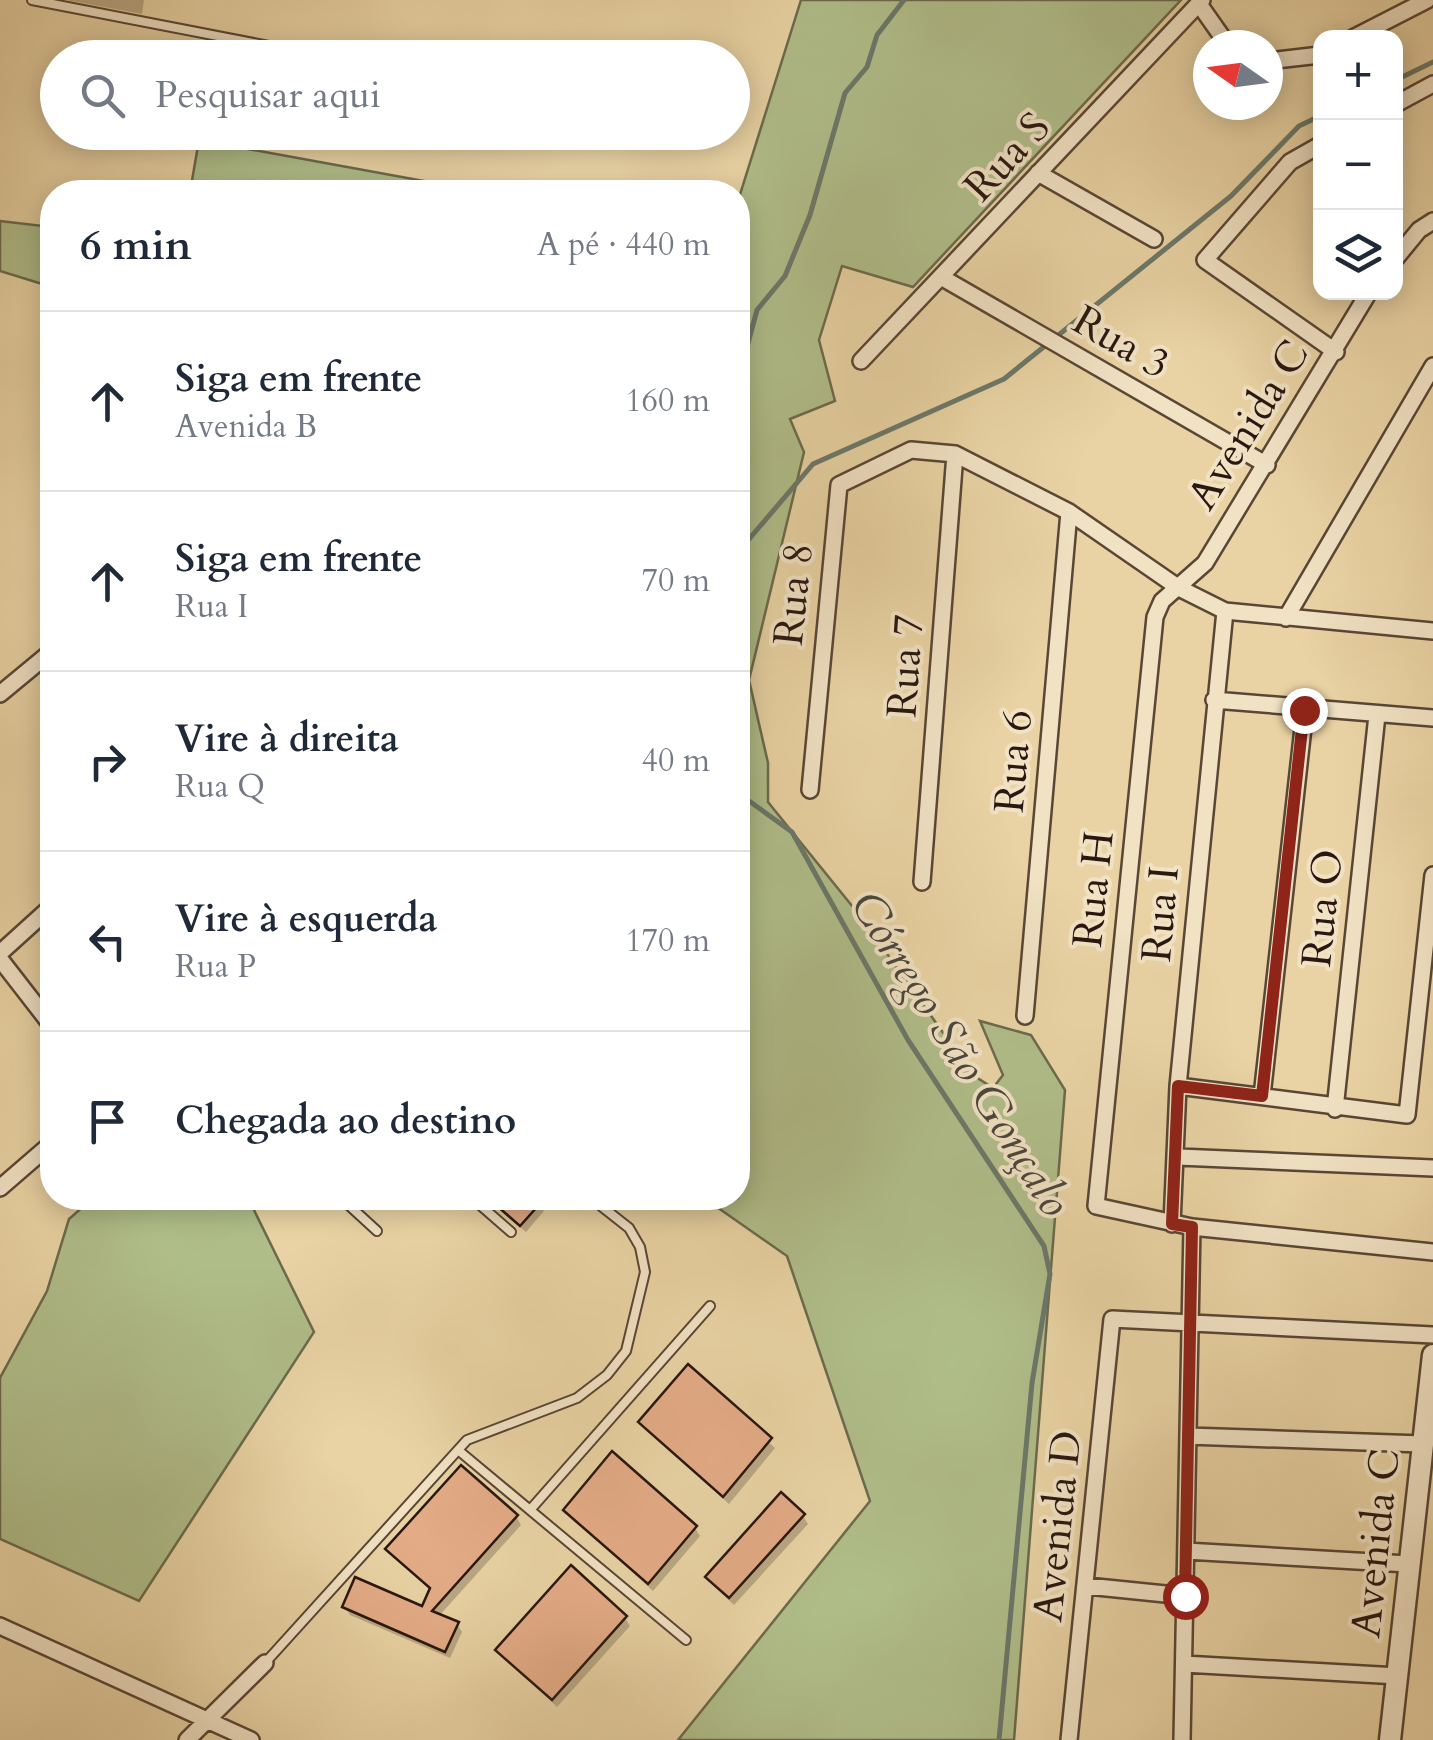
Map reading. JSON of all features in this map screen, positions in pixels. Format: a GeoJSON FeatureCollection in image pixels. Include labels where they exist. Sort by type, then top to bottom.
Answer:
{"type":"FeatureCollection","features":[{"type":"Feature","properties":{"kind":"street"},"geometry":{"type":"LineString","coordinates":[[1200,2],[1218,30]]}},
{"type":"Feature","properties":{"kind":"street","name":"Rua S"},"geometry":{"type":"LineString","coordinates":[[861,361],[1200,2]]}},
{"type":"Feature","properties":{"kind":"street"},"geometry":{"type":"LineString","coordinates":[[1367,30],[1418,2]]}},
{"type":"Feature","properties":{"kind":"street"},"geometry":{"type":"LineString","coordinates":[[1283,59],[1313,55]]}},
{"type":"Feature","properties":{"kind":"street"},"geometry":{"type":"LineString","coordinates":[[1403,100],[1433,84]]}},
{"type":"Feature","properties":{"kind":"street"},"geometry":{"type":"LineString","coordinates":[[1313,149],[1290,162],[1205,260],[1336,352]]}},
{"type":"Feature","properties":{"kind":"street"},"geometry":{"type":"LineString","coordinates":[[1038,172],[1154,239]]}},
{"type":"Feature","properties":{"kind":"street"},"geometry":{"type":"LineString","coordinates":[[1403,249],[1419,230],[1433,221]]}},
{"type":"Feature","properties":{"kind":"street","name":"Rua 3"},"geometry":{"type":"LineString","coordinates":[[941,277],[1267,465]]}},
{"type":"Feature","properties":{"kind":"street","name":"Avenida C"},"geometry":{"type":"LineString","coordinates":[[1179,588],[1205,563],[1365,300]]}},
{"type":"Feature","properties":{"kind":"street"},"geometry":{"type":"LineString","coordinates":[[1286,618],[1433,366]]}},
{"type":"Feature","properties":{"kind":"street","name":"Rua 8"},"geometry":{"type":"LineString","coordinates":[[810,790],[839,485],[911,450],[955,454]]}},
{"type":"Feature","properties":{"kind":"street"},"geometry":{"type":"LineString","coordinates":[[955,454],[1069,512],[1179,588],[1225,611],[1433,631]]}},
{"type":"Feature","properties":{"kind":"street","name":"Rua 7"},"geometry":{"type":"LineString","coordinates":[[922,882],[955,454]]}},
{"type":"Feature","properties":{"kind":"street","name":"Rua 6"},"geometry":{"type":"LineString","coordinates":[[1025,1016],[1069,512]]}},
{"type":"Feature","properties":{"kind":"street","name":"Rua H"},"geometry":{"type":"LineString","coordinates":[[1172,1224],[1096,1206],[1154,617],[1162,601],[1179,588]]}},
{"type":"Feature","properties":{"kind":"street","name":"Rua I"},"geometry":{"type":"LineString","coordinates":[[1172,1224],[1179,1157],[1178,1086],[1225,611]]}},
{"type":"Feature","properties":{"kind":"street"},"geometry":{"type":"LineString","coordinates":[[0,694],[40,662]]}},
{"type":"Feature","properties":{"kind":"street"},"geometry":{"type":"LineString","coordinates":[[1214,700],[1433,718]]}},
{"type":"Feature","properties":{"kind":"street"},"geometry":{"type":"LineString","coordinates":[[1262,1096],[1304,710]]}},
{"type":"Feature","properties":{"kind":"street","name":"Rua O"},"geometry":{"type":"LineString","coordinates":[[1335,1109],[1377,715]]}},
{"type":"Feature","properties":{"kind":"street"},"geometry":{"type":"LineString","coordinates":[[1178,1086],[1335,1109],[1407,1115],[1433,875]]}},
{"type":"Feature","properties":{"kind":"street"},"geometry":{"type":"LineString","coordinates":[[40,918],[0,956],[40,1010]]}},
{"type":"Feature","properties":{"kind":"street"},"geometry":{"type":"LineString","coordinates":[[0,1188],[40,1153]]}},
{"type":"Feature","properties":{"kind":"street"},"geometry":{"type":"LineString","coordinates":[[1179,1157],[1433,1168]]}},
{"type":"Feature","properties":{"kind":"street"},"geometry":{"type":"LineString","coordinates":[[1172,1224],[1433,1252]]}},
{"type":"Feature","properties":{"kind":"street"},"geometry":{"type":"LineString","coordinates":[[1182,1740],[1192,1227]]}},
{"type":"Feature","properties":{"kind":"street","name":"Avenida D"},"geometry":{"type":"LineString","coordinates":[[1069,1740],[1112,1319],[1190,1322]]}},
{"type":"Feature","properties":{"kind":"street"},"geometry":{"type":"LineString","coordinates":[[1190,1322],[1433,1335]]}},
{"type":"Feature","properties":{"kind":"street","name":"Avenida C"},"geometry":{"type":"LineString","coordinates":[[1390,1740],[1433,1355]]}},
{"type":"Feature","properties":{"kind":"street"},"geometry":{"type":"LineString","coordinates":[[1188,1436],[1422,1444]]}},
{"type":"Feature","properties":{"kind":"street"},"geometry":{"type":"LineString","coordinates":[[1186,1551],[1408,1564]]}},
{"type":"Feature","properties":{"kind":"street"},"geometry":{"type":"LineString","coordinates":[[1086,1586],[1185,1596]]}},
{"type":"Feature","properties":{"kind":"street"},"geometry":{"type":"LineString","coordinates":[[0,1626],[251,1740]]}},
{"type":"Feature","properties":{"kind":"street"},"geometry":{"type":"LineString","coordinates":[[187,1740],[266,1663]]}},
{"type":"Feature","properties":{"kind":"street"},"geometry":{"type":"LineString","coordinates":[[1184,1664],[1398,1676]]}},
{"type":"Feature","properties":{"kind":"lane"},"geometry":{"type":"LineString","coordinates":[[32,0],[238,40]]}},
{"type":"Feature","properties":{"kind":"lane"},"geometry":{"type":"LineString","coordinates":[[354,1210],[377,1231]]}},
{"type":"Feature","properties":{"kind":"lane"},"geometry":{"type":"LineString","coordinates":[[486,1210],[511,1232]]}},
{"type":"Feature","properties":{"kind":"lane"},"geometry":{"type":"LineString","coordinates":[[266,1663],[468,1440],[576,1398],[607,1375],[626,1351],[645,1272],[640,1247],[629,1228],[606,1210]]}},
{"type":"Feature","properties":{"kind":"lane"},"geometry":{"type":"LineString","coordinates":[[530,1510],[710,1306]]}},
{"type":"Feature","properties":{"kind":"lane"},"geometry":{"type":"LineString","coordinates":[[458,1450],[686,1640]]}},
{"type":"Feature","properties":{"kind":"green space"},"geometry":{"type":"Polygon","coordinates":[[[801,0],[1181,0],[913,287],[842,266],[819,340],[835,401],[790,419],[804,452],[750,676],[750,180],[745,180],[801,0]]]}},
{"type":"Feature","properties":{"kind":"green space"},"geometry":{"type":"Polygon","coordinates":[[[197,150],[254,150],[418,180],[192,180],[197,150]]]}},
{"type":"Feature","properties":{"kind":"green space"},"geometry":{"type":"Polygon","coordinates":[[[0,221],[40,226],[40,283],[0,271],[0,221]]]}},
{"type":"Feature","properties":{"kind":"green space"},"geometry":{"type":"Polygon","coordinates":[[[750,684],[768,763],[768,802],[861,917],[973,1075],[993,1088],[1003,1075],[980,1021],[1031,1035],[1065,1090],[1014,1740],[678,1740],[870,1501],[787,1256],[721,1210],[750,1210],[750,684]]]}},
{"type":"Feature","properties":{"kind":"green space"},"geometry":{"type":"Polygon","coordinates":[[[79,1210],[254,1210],[314,1332],[139,1601],[0,1539],[0,1378],[47,1291],[69,1219],[79,1210]]]}},
{"type":"Feature","properties":{"kind":"building"},"geometry":{"type":"Polygon","coordinates":[[[502,1210],[534,1210],[520,1226],[502,1210]]]}},
{"type":"Feature","properties":{"kind":"building"},"geometry":{"type":"Polygon","coordinates":[[[688,1364],[772,1438],[723,1497],[638,1422],[688,1364]]]}},
{"type":"Feature","properties":{"kind":"building"},"geometry":{"type":"Polygon","coordinates":[[[612,1451],[697,1526],[648,1584],[563,1510],[612,1451]]]}},
{"type":"Feature","properties":{"kind":"building"},"geometry":{"type":"Polygon","coordinates":[[[461,1465],[518,1515],[432,1611],[459,1622],[445,1652],[342,1607],[355,1577],[422,1606],[430,1588],[385,1549],[461,1465]]]}},
{"type":"Feature","properties":{"kind":"building"},"geometry":{"type":"Polygon","coordinates":[[[781,1492],[805,1514],[729,1598],[705,1577],[781,1492]]]}},
{"type":"Feature","properties":{"kind":"building"},"geometry":{"type":"Polygon","coordinates":[[[571,1565],[627,1616],[552,1700],[495,1650],[571,1565]]]}},
{"type":"Feature","properties":{"kind":"waterway"},"geometry":{"type":"LineString","coordinates":[[750,336],[757,310],[785,276],[810,215],[845,93],[867,67],[877,35],[904,0]]}},
{"type":"Feature","properties":{"kind":"waterway"},"geometry":{"type":"LineString","coordinates":[[1403,77],[1433,62]]}},
{"type":"Feature","properties":{"kind":"waterway"},"geometry":{"type":"LineString","coordinates":[[750,538],[813,464],[1004,379],[1231,196],[1299,126],[1313,119]]}},
{"type":"Feature","properties":{"kind":"waterway","name":"Córrego São Gonçalo"},"geometry":{"type":"LineString","coordinates":[[750,802],[792,832],[908,1040],[1044,1246],[1050,1274],[1032,1383],[999,1740]]}},
{"type":"Feature","properties":{"kind":"route"},"geometry":{"type":"LineString","coordinates":[[1185,1596],[1192,1227],[1172,1224],[1179,1157],[1178,1086],[1262,1096],[1304,710]]}}]}
